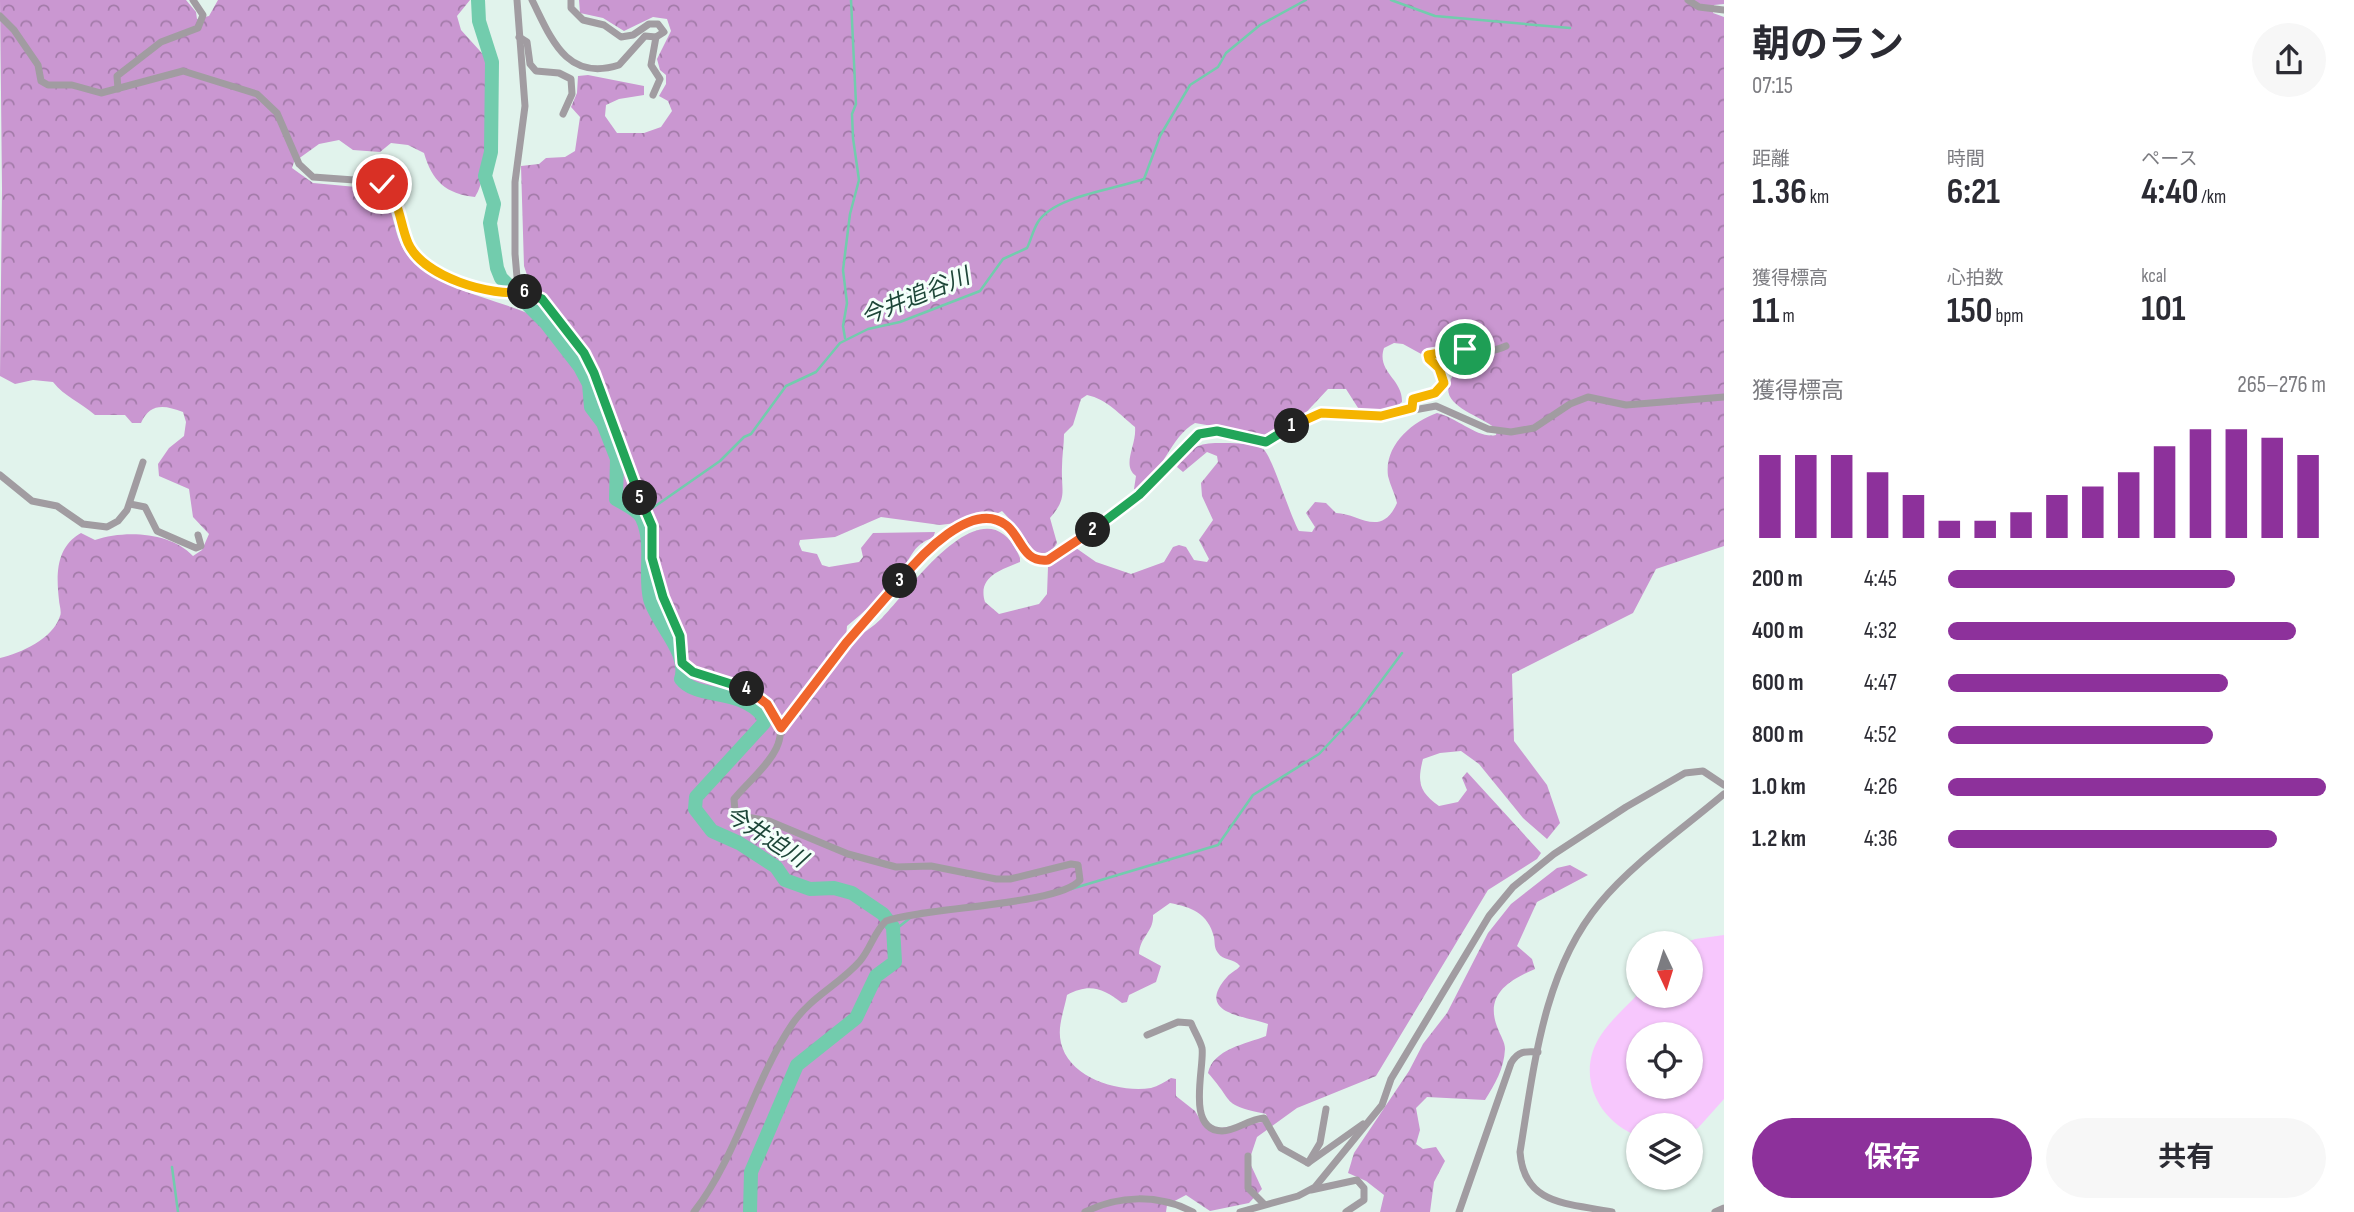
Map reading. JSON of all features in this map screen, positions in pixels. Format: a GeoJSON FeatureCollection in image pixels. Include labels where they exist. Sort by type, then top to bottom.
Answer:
{"type":"FeatureCollection","features":[{"type":"Feature","properties":{"kind":"street"},"geometry":{"type":"LineString","coordinates":[[193,0],[203,15]]}},
{"type":"Feature","properties":{"kind":"street"},"geometry":{"type":"LineString","coordinates":[[118,89],[119,73],[160,41],[195,30],[203,15],[204,0]]}},
{"type":"Feature","properties":{"kind":"street"},"geometry":{"type":"LineString","coordinates":[[517,0],[525,106],[515,182],[515,254],[517,277],[526,292]]}},
{"type":"Feature","properties":{"kind":"street"},"geometry":{"type":"LineString","coordinates":[[532,0],[558,52],[569,60],[592,68],[619,65],[645,36],[656,37],[664,32],[658,24],[649,24],[628,37],[616,35],[604,25],[583,20],[571,8],[571,0]]}},
{"type":"Feature","properties":{"kind":"street"},"geometry":{"type":"LineString","coordinates":[[1688,0],[1699,7],[1724,10]]}},
{"type":"Feature","properties":{"kind":"street"},"geometry":{"type":"LineString","coordinates":[[0,16],[14,30],[38,65],[44,83],[72,85],[101,93],[183,71],[257,94],[277,113],[299,164],[313,177],[369,181],[382,184],[391,192],[415,254],[469,286],[526,292],[542,299],[584,353],[594,373],[629,477],[652,526],[652,558],[663,597],[680,636],[682,663],[693,672],[745,688],[767,704],[781,728],[781,742],[772,757],[734,799],[735,811],[741,816],[769,821],[848,854],[896,867],[945,867],[996,879],[1071,864],[1078,865],[1080,880],[1076,886],[1048,897],[989,903],[886,921],[858,963],[806,1006],[792,1024],[749,1109],[722,1172],[694,1212]]}},
{"type":"Feature","properties":{"kind":"street"},"geometry":{"type":"LineString","coordinates":[[519,37],[527,42],[530,64],[536,71],[559,73],[571,79],[572,94],[564,114]]}},
{"type":"Feature","properties":{"kind":"street"},"geometry":{"type":"LineString","coordinates":[[653,95],[660,79],[651,65],[656,37]]}},
{"type":"Feature","properties":{"kind":"street"},"geometry":{"type":"LineString","coordinates":[[1412,408],[1413,399],[1435,393],[1444,383],[1439,368],[1429,359],[1430,353],[1465,349],[1488,353],[1506,346]]}},
{"type":"Feature","properties":{"kind":"street"},"geometry":{"type":"LineString","coordinates":[[781,728],[846,643],[916,562],[945,536],[966,524],[997,520],[1008,526],[1030,557],[1048,560],[1114,516],[1192,440],[1207,430],[1266,442],[1312,415],[1332,412],[1381,416],[1412,408],[1436,406],[1488,429],[1511,432],[1534,428],[1570,404],[1588,397],[1626,405],[1724,397]]}},
{"type":"Feature","properties":{"kind":"street"},"geometry":{"type":"LineString","coordinates":[[0,475],[30,500],[57,506],[92,527],[112,525],[123,517],[130,504],[143,462]]}},
{"type":"Feature","properties":{"kind":"street"},"geometry":{"type":"LineString","coordinates":[[130,504],[145,507],[162,534],[196,548],[201,546],[198,535]]}},
{"type":"Feature","properties":{"kind":"street"},"geometry":{"type":"LineString","coordinates":[[1309,1190],[1382,1105],[1391,1079],[1489,916],[1513,887],[1553,854],[1685,773],[1703,771],[1724,786]]}},
{"type":"Feature","properties":{"kind":"street"},"geometry":{"type":"LineString","coordinates":[[1612,1212],[1550,1199],[1539,1193],[1524,1174],[1520,1152],[1552,990],[1580,930],[1620,883],[1724,794]]}},
{"type":"Feature","properties":{"kind":"street"},"geometry":{"type":"LineString","coordinates":[[1147,1035],[1178,1022],[1189,1022],[1202,1048],[1198,1088],[1202,1111],[1208,1123],[1216,1130],[1225,1130],[1264,1118],[1281,1147],[1308,1163]]}},
{"type":"Feature","properties":{"kind":"street"},"geometry":{"type":"LineString","coordinates":[[1459,1212],[1511,1063],[1516,1055],[1525,1051],[1538,1052]]}},
{"type":"Feature","properties":{"kind":"street"},"geometry":{"type":"LineString","coordinates":[[1308,1163],[1320,1143],[1326,1108]]}},
{"type":"Feature","properties":{"kind":"street"},"geometry":{"type":"LineString","coordinates":[[1308,1163],[1369,1121]]}},
{"type":"Feature","properties":{"kind":"street"},"geometry":{"type":"LineString","coordinates":[[1248,1156],[1248,1188],[1263,1203]]}},
{"type":"Feature","properties":{"kind":"street"},"geometry":{"type":"LineString","coordinates":[[1240,1212],[1263,1203],[1298,1196],[1309,1190],[1357,1180],[1364,1186],[1364,1200],[1346,1212]]}},
{"type":"Feature","properties":{"kind":"street"},"geometry":{"type":"LineString","coordinates":[[1085,1212],[1110,1200],[1138,1199],[1167,1202],[1193,1212]]}},
{"type":"Feature","properties":{"kind":"street"},"geometry":{"type":"LineString","coordinates":[[1715,1212],[1724,1208]]}},
{"type":"Feature","properties":{"kind":"green space"},"geometry":{"type":"Polygon","coordinates":[[[0,0],[186,0],[196,12],[197,19],[209,16],[218,0],[470,0],[457,16],[461,30],[489,61],[486,152],[484,170],[475,197],[448,189],[431,171],[424,153],[408,145],[391,143],[380,152],[353,150],[339,140],[319,144],[294,162],[292,168],[313,183],[378,189],[388,205],[401,245],[416,264],[429,274],[462,290],[527,313],[543,293],[530,284],[524,266],[521,166],[539,164],[546,158],[565,157],[575,151],[580,117],[571,107],[577,93],[578,76],[588,75],[644,86],[644,95],[619,99],[606,105],[605,116],[617,133],[644,133],[661,127],[672,111],[668,101],[659,96],[666,84],[666,75],[660,70],[657,59],[671,31],[667,19],[653,17],[624,31],[603,18],[580,13],[579,0],[1724,0],[1724,4],[1714,5],[1713,13],[1724,17],[1724,546],[1656,569],[1633,613],[1512,674],[1514,741],[1547,785],[1560,823],[1547,839],[1523,818],[1479,764],[1461,751],[1440,753],[1423,759],[1421,786],[1432,801],[1439,806],[1458,802],[1467,790],[1462,778],[1467,772],[1541,853],[1537,859],[1488,890],[1376,1076],[1297,1108],[1257,1137],[1249,1161],[1262,1189],[1249,1203],[1210,1211],[1186,1195],[1167,1205],[1166,1212],[0,1212],[0,658],[35,644],[51,632],[61,612],[58,571],[62,553],[81,533],[95,540],[120,535],[147,535],[172,542],[193,556],[202,550],[209,534],[193,517],[189,489],[159,476],[158,464],[169,448],[184,436],[186,422],[183,412],[158,407],[149,412],[141,423],[132,423],[125,415],[95,415],[53,382],[33,380],[15,384],[0,376],[0,0]],[[1394,343],[1384,348],[1383,356],[1386,370],[1401,394],[1402,402],[1393,409],[1360,411],[1346,389],[1328,389],[1299,420],[1264,435],[1195,423],[1179,437],[1153,475],[1138,491],[1134,489],[1136,476],[1130,466],[1135,427],[1107,404],[1087,395],[1081,399],[1073,425],[1064,434],[1062,494],[1059,505],[1050,518],[1057,543],[1048,552],[1040,553],[1028,548],[1018,528],[1002,511],[987,519],[940,525],[881,517],[835,537],[800,540],[799,544],[802,551],[817,554],[822,565],[829,567],[859,562],[863,557],[861,548],[873,533],[935,532],[933,538],[915,549],[885,591],[847,626],[846,638],[851,640],[882,618],[929,565],[949,547],[969,534],[988,529],[1005,536],[1020,558],[1020,562],[993,575],[985,586],[985,602],[999,614],[1039,604],[1047,594],[1048,567],[1076,548],[1096,562],[1131,574],[1164,562],[1173,547],[1179,545],[1186,547],[1194,560],[1207,562],[1209,559],[1199,540],[1213,520],[1202,496],[1201,483],[1218,462],[1217,456],[1207,452],[1183,472],[1177,467],[1188,452],[1197,446],[1239,443],[1263,449],[1271,461],[1299,531],[1312,532],[1315,527],[1306,513],[1315,502],[1326,503],[1336,513],[1369,522],[1384,520],[1397,503],[1388,476],[1390,454],[1409,429],[1437,413],[1482,434],[1496,435],[1497,429],[1465,410],[1450,396],[1448,387],[1465,362],[1464,357],[1458,354],[1434,361],[1403,344],[1394,343]],[[1170,903],[1153,915],[1153,921],[1140,948],[1139,954],[1161,966],[1156,982],[1129,995],[1127,1002],[1122,1003],[1096,989],[1082,989],[1067,995],[1060,1031],[1066,1055],[1074,1066],[1085,1074],[1111,1085],[1151,1088],[1171,1078],[1176,1079],[1176,1096],[1195,1111],[1204,1126],[1220,1128],[1262,1122],[1267,1117],[1266,1114],[1235,1105],[1208,1073],[1216,1058],[1223,1053],[1266,1036],[1268,1024],[1237,1015],[1220,1006],[1216,999],[1218,989],[1240,966],[1218,953],[1208,922],[1198,912],[1170,903]]]}},
{"type":"Feature","properties":{"kind":"green space"},"geometry":{"type":"Polygon","coordinates":[[[1570,865],[1588,875],[1537,902],[1517,946],[1532,959],[1535,969],[1507,985],[1496,999],[1494,1017],[1505,1049],[1498,1076],[1485,1100],[1427,1097],[1416,1108],[1420,1130],[1416,1144],[1423,1149],[1436,1147],[1445,1161],[1434,1182],[1430,1212],[1380,1212],[1384,1195],[1366,1181],[1348,1173],[1354,1153],[1409,1071],[1423,1044],[1447,1013],[1488,933],[1511,904],[1557,868],[1570,865]]]}},
{"type":"Feature","properties":{"kind":"shaded area"},"geometry":{"type":"Polygon","coordinates":[[[1724,935],[1724,1099],[1703,1122],[1703,1113],[1626,1113],[1626,1130],[1611,1119],[1594,1094],[1590,1065],[1593,1050],[1626,1006],[1703,1008],[1703,938],[1724,935]]]}},
{"type":"Feature","properties":{"kind":"waterway","name":"今井迫川"},"geometry":{"type":"LineString","coordinates":[[478,0],[479,21],[492,62],[491,152],[485,176],[494,204],[490,223],[497,268],[501,278],[546,323],[580,367],[589,384],[591,407],[603,423],[617,459],[616,499],[637,512],[646,528],[650,599],[681,659],[681,679],[697,690],[742,701],[763,716],[764,723],[696,797],[695,809],[712,831],[739,843],[776,867],[785,880],[810,889],[834,888],[852,893],[883,914],[893,927],[895,962],[876,976],[856,1018],[797,1065],[751,1172],[750,1212]]}},
{"type":"Feature","properties":{"kind":"waterway"},"geometry":{"type":"LineString","coordinates":[[845,338],[843,326],[847,303],[843,270],[850,214],[859,180],[853,138],[852,114],[856,104],[851,0]]}},
{"type":"Feature","properties":{"kind":"waterway","name":"今井追谷川"},"geometry":{"type":"LineString","coordinates":[[641,516],[720,461],[744,437],[751,434],[786,386],[816,372],[840,343],[868,329],[900,322],[980,291],[1003,259],[1027,248],[1036,225],[1046,213],[1071,200],[1144,179],[1160,136],[1190,85],[1218,67],[1226,53],[1260,25],[1306,0]]}},
{"type":"Feature","properties":{"kind":"waterway","name":"今井追谷川"},"geometry":{"type":"LineString","coordinates":[[1391,0],[1435,16],[1570,28]]}},
{"type":"Feature","properties":{"kind":"waterway"},"geometry":{"type":"LineString","coordinates":[[1071,889],[1218,845],[1253,795],[1319,754],[1356,715],[1402,653]]}},
{"type":"Feature","properties":{"kind":"waterway"},"geometry":{"type":"LineString","coordinates":[[893,927],[900,926],[910,918]]}},
{"type":"Feature","properties":{"kind":"waterway"},"geometry":{"type":"LineString","coordinates":[[172,1167],[178,1212]]}},
{"type":"Feature","properties":{"kind":"route"},"geometry":{"type":"LineString","coordinates":[[382,184],[391,192],[408,242],[415,254],[434,268],[469,286],[526,292],[542,299],[584,353],[594,373],[629,477],[652,526],[652,558],[669,614],[678,628],[682,663],[693,672],[745,688],[767,704],[776,715],[781,728],[846,643],[916,562],[955,529],[974,521],[997,520],[1008,526],[1030,557],[1040,561],[1048,560],[1114,516],[1139,495],[1199,434],[1207,430],[1217,431],[1266,442],[1303,419],[1321,413],[1370,416],[1395,414],[1412,408],[1413,399],[1435,393],[1442,387],[1442,373],[1430,361],[1430,353],[1465,349]]}}]}
